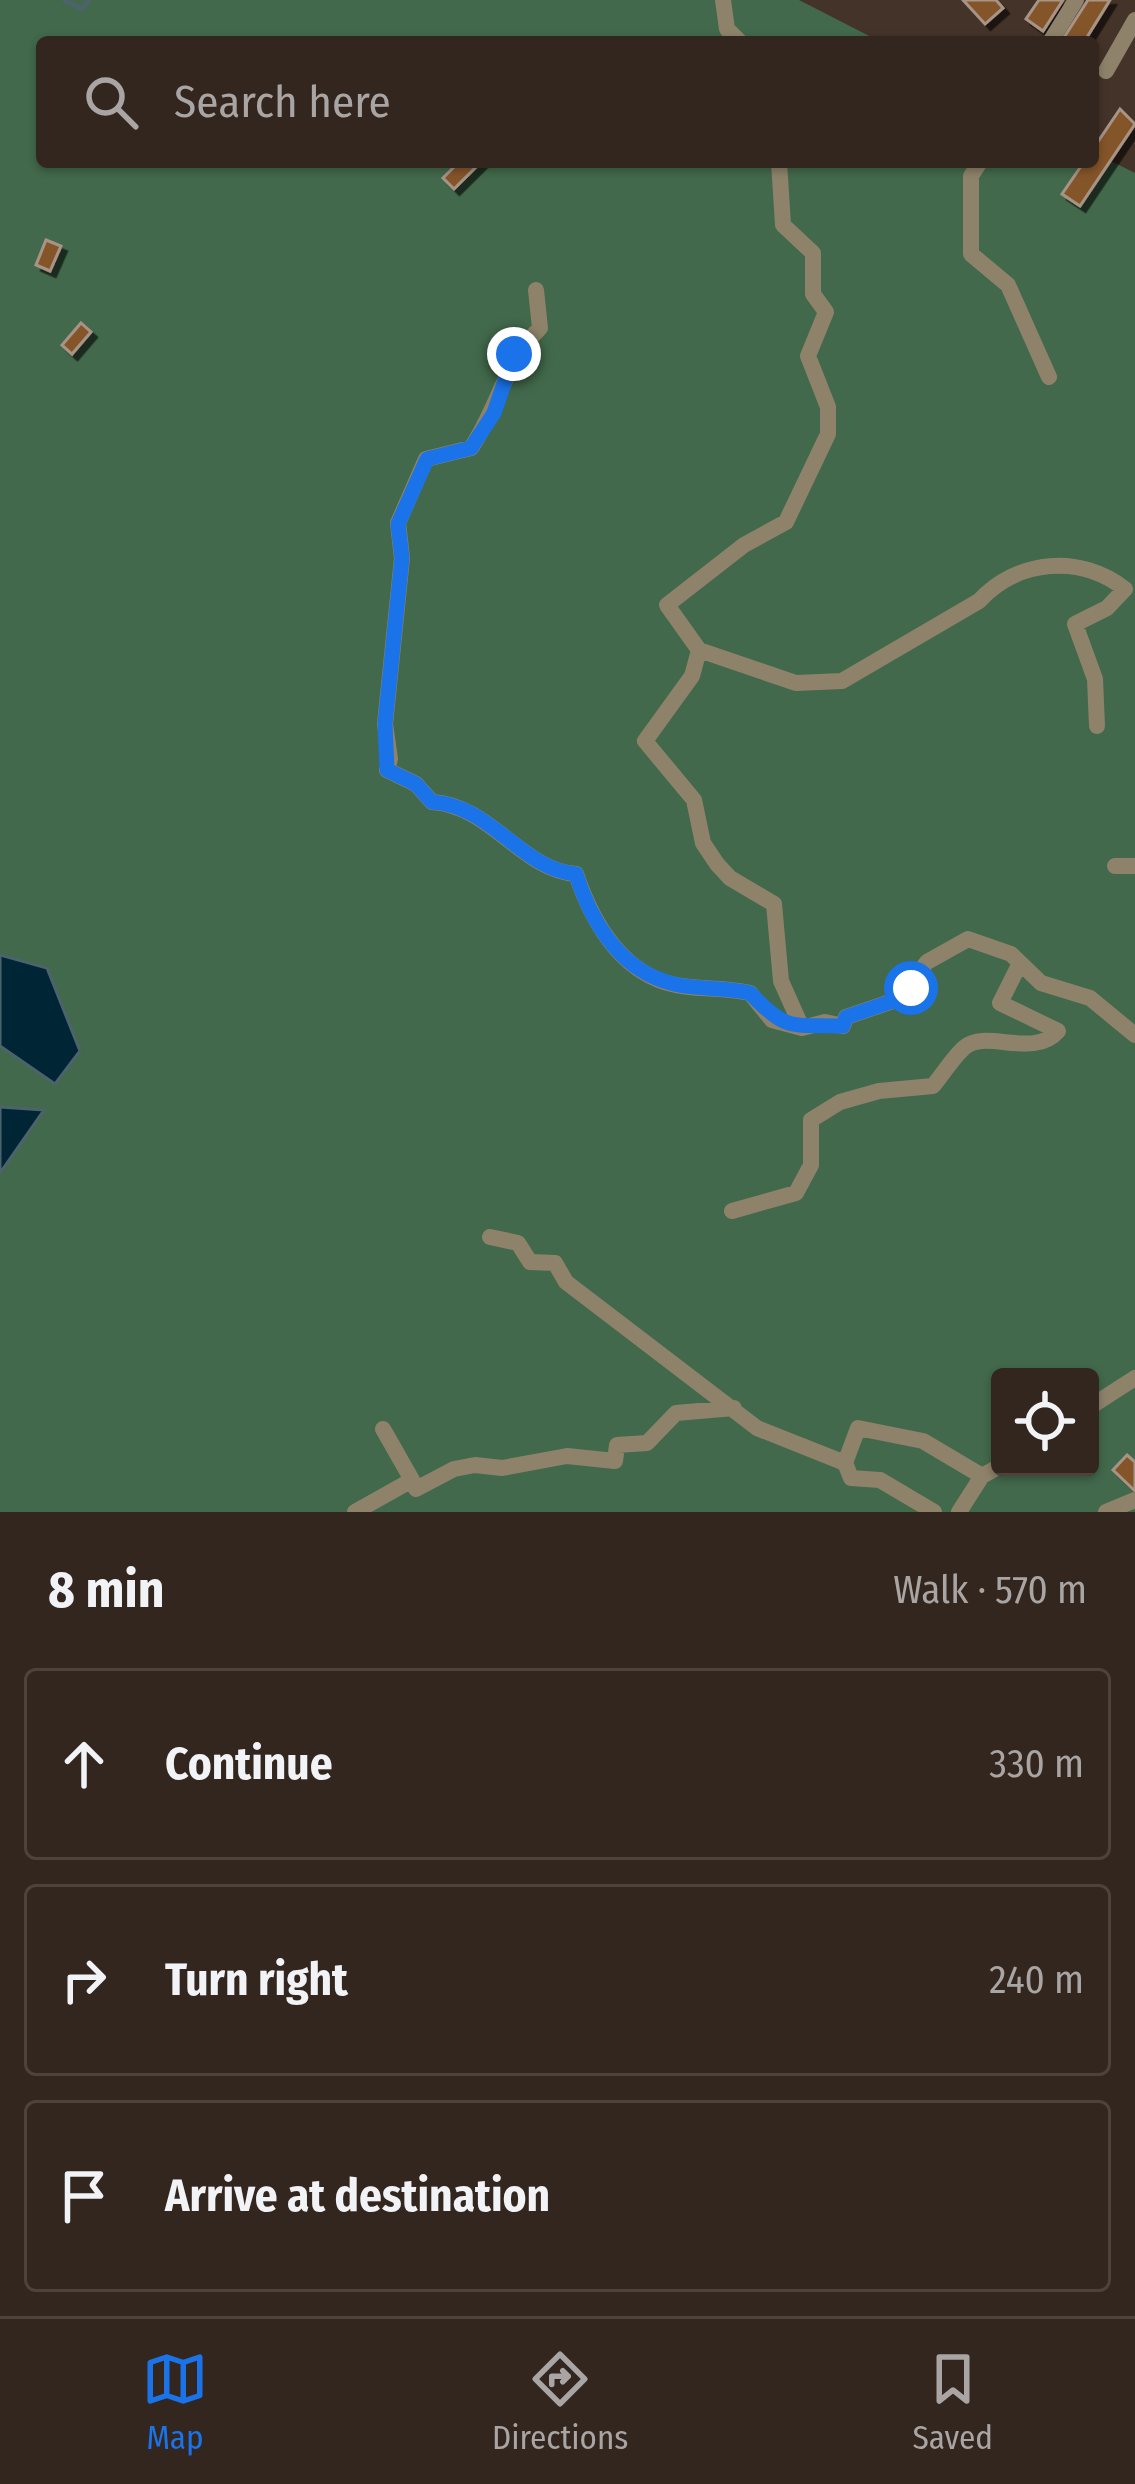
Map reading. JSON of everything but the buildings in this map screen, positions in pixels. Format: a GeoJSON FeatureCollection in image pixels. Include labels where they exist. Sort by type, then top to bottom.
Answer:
{"type":"FeatureCollection","features":[{"type":"Feature","properties":{"kind":"street"},"geometry":{"type":"LineString","coordinates":[[724,0],[727,29],[734,36]]}},
{"type":"Feature","properties":{"kind":"street"},"geometry":{"type":"LineString","coordinates":[[1054,36],[1076,0]]}},
{"type":"Feature","properties":{"kind":"street"},"geometry":{"type":"LineString","coordinates":[[1106,71],[1135,20]]}},
{"type":"Feature","properties":{"kind":"street"},"geometry":{"type":"LineString","coordinates":[[779,168],[783,225],[813,253],[813,294],[826,312],[808,356],[828,407],[828,434],[786,522],[728,557],[668,604],[699,650],[796,683],[842,682],[979,601],[995,584],[1048,565],[1086,566],[1126,589],[1107,608],[1075,624],[1095,679],[1097,726]]}},
{"type":"Feature","properties":{"kind":"street"},"geometry":{"type":"LineString","coordinates":[[976,168],[971,176],[971,254],[1008,284],[1049,377]]}},
{"type":"Feature","properties":{"kind":"street"},"geometry":{"type":"LineString","coordinates":[[536,290],[540,328],[514,354],[494,413],[471,448],[427,459],[398,524],[402,558],[385,724],[387,770],[416,784],[432,802],[446,801],[492,821],[555,873],[576,874],[588,911],[635,966],[663,981],[750,993],[772,1020],[802,1028],[825,1022],[843,1026],[846,1017],[899,999],[927,962],[968,939],[1020,963],[1041,983],[1090,998],[1135,1035]]}},
{"type":"Feature","properties":{"kind":"street"},"geometry":{"type":"LineString","coordinates":[[699,650],[692,676],[645,741],[694,800],[703,843],[717,864],[730,878],[774,904],[781,981],[802,1028]]}},
{"type":"Feature","properties":{"kind":"street"},"geometry":{"type":"LineString","coordinates":[[1115,866],[1135,866]]}},
{"type":"Feature","properties":{"kind":"street"},"geometry":{"type":"LineString","coordinates":[[731,1211],[796,1193],[812,1165],[811,1120],[840,1102],[933,1086],[966,1045],[980,1040],[1014,1047],[1050,1040],[1058,1031],[1000,1003],[1020,963]]}},
{"type":"Feature","properties":{"kind":"street"},"geometry":{"type":"LineString","coordinates":[[490,1238],[518,1243],[530,1262],[555,1263],[566,1282],[757,1428],[845,1463]]}},
{"type":"Feature","properties":{"kind":"street"},"geometry":{"type":"LineString","coordinates":[[1099,1401],[1135,1378]]}},
{"type":"Feature","properties":{"kind":"street"},"geometry":{"type":"LineString","coordinates":[[383,1429],[416,1489],[454,1469],[502,1468],[567,1456],[615,1461],[616,1445],[647,1443],[676,1413],[734,1408]]}},
{"type":"Feature","properties":{"kind":"street"},"geometry":{"type":"LineString","coordinates":[[934,1512],[880,1480],[850,1478],[845,1463],[858,1428],[923,1441],[982,1476]]}},
{"type":"Feature","properties":{"kind":"street"},"geometry":{"type":"LineString","coordinates":[[959,1512],[982,1476],[991,1471]]}},
{"type":"Feature","properties":{"kind":"street"},"geometry":{"type":"LineString","coordinates":[[355,1512],[412,1480]]}},
{"type":"Feature","properties":{"kind":"street"},"geometry":{"type":"LineString","coordinates":[[1106,1512],[1135,1500]]}},
{"type":"Feature","properties":{"kind":"green space"},"geometry":{"type":"Polygon","coordinates":[[[0,0],[799,0],[869,36],[36,36],[36,168],[1099,168],[1099,155],[1135,173],[1135,1512],[0,1512],[0,0]]]}},
{"type":"Feature","properties":{"kind":"water"},"geometry":{"type":"Polygon","coordinates":[[[0,955],[47,968],[80,1051],[55,1084],[0,1046],[0,955]]]}},
{"type":"Feature","properties":{"kind":"water"},"geometry":{"type":"Polygon","coordinates":[[[0,1107],[44,1110],[0,1173],[0,1107]]]}},
{"type":"Feature","properties":{"kind":"waterway"},"geometry":{"type":"LineString","coordinates":[[64,0],[82,9],[89,0]]}},
{"type":"Feature","properties":{"kind":"route"},"geometry":{"type":"LineString","coordinates":[[514,354],[494,413],[471,448],[427,459],[398,524],[402,558],[385,724],[387,770],[416,784],[432,802],[446,801],[467,815],[492,821],[555,873],[576,874],[588,911],[612,945],[635,966],[663,981],[750,993],[772,1020],[802,1028],[825,1022],[843,1026],[846,1017],[899,999],[911,988]]}}]}
